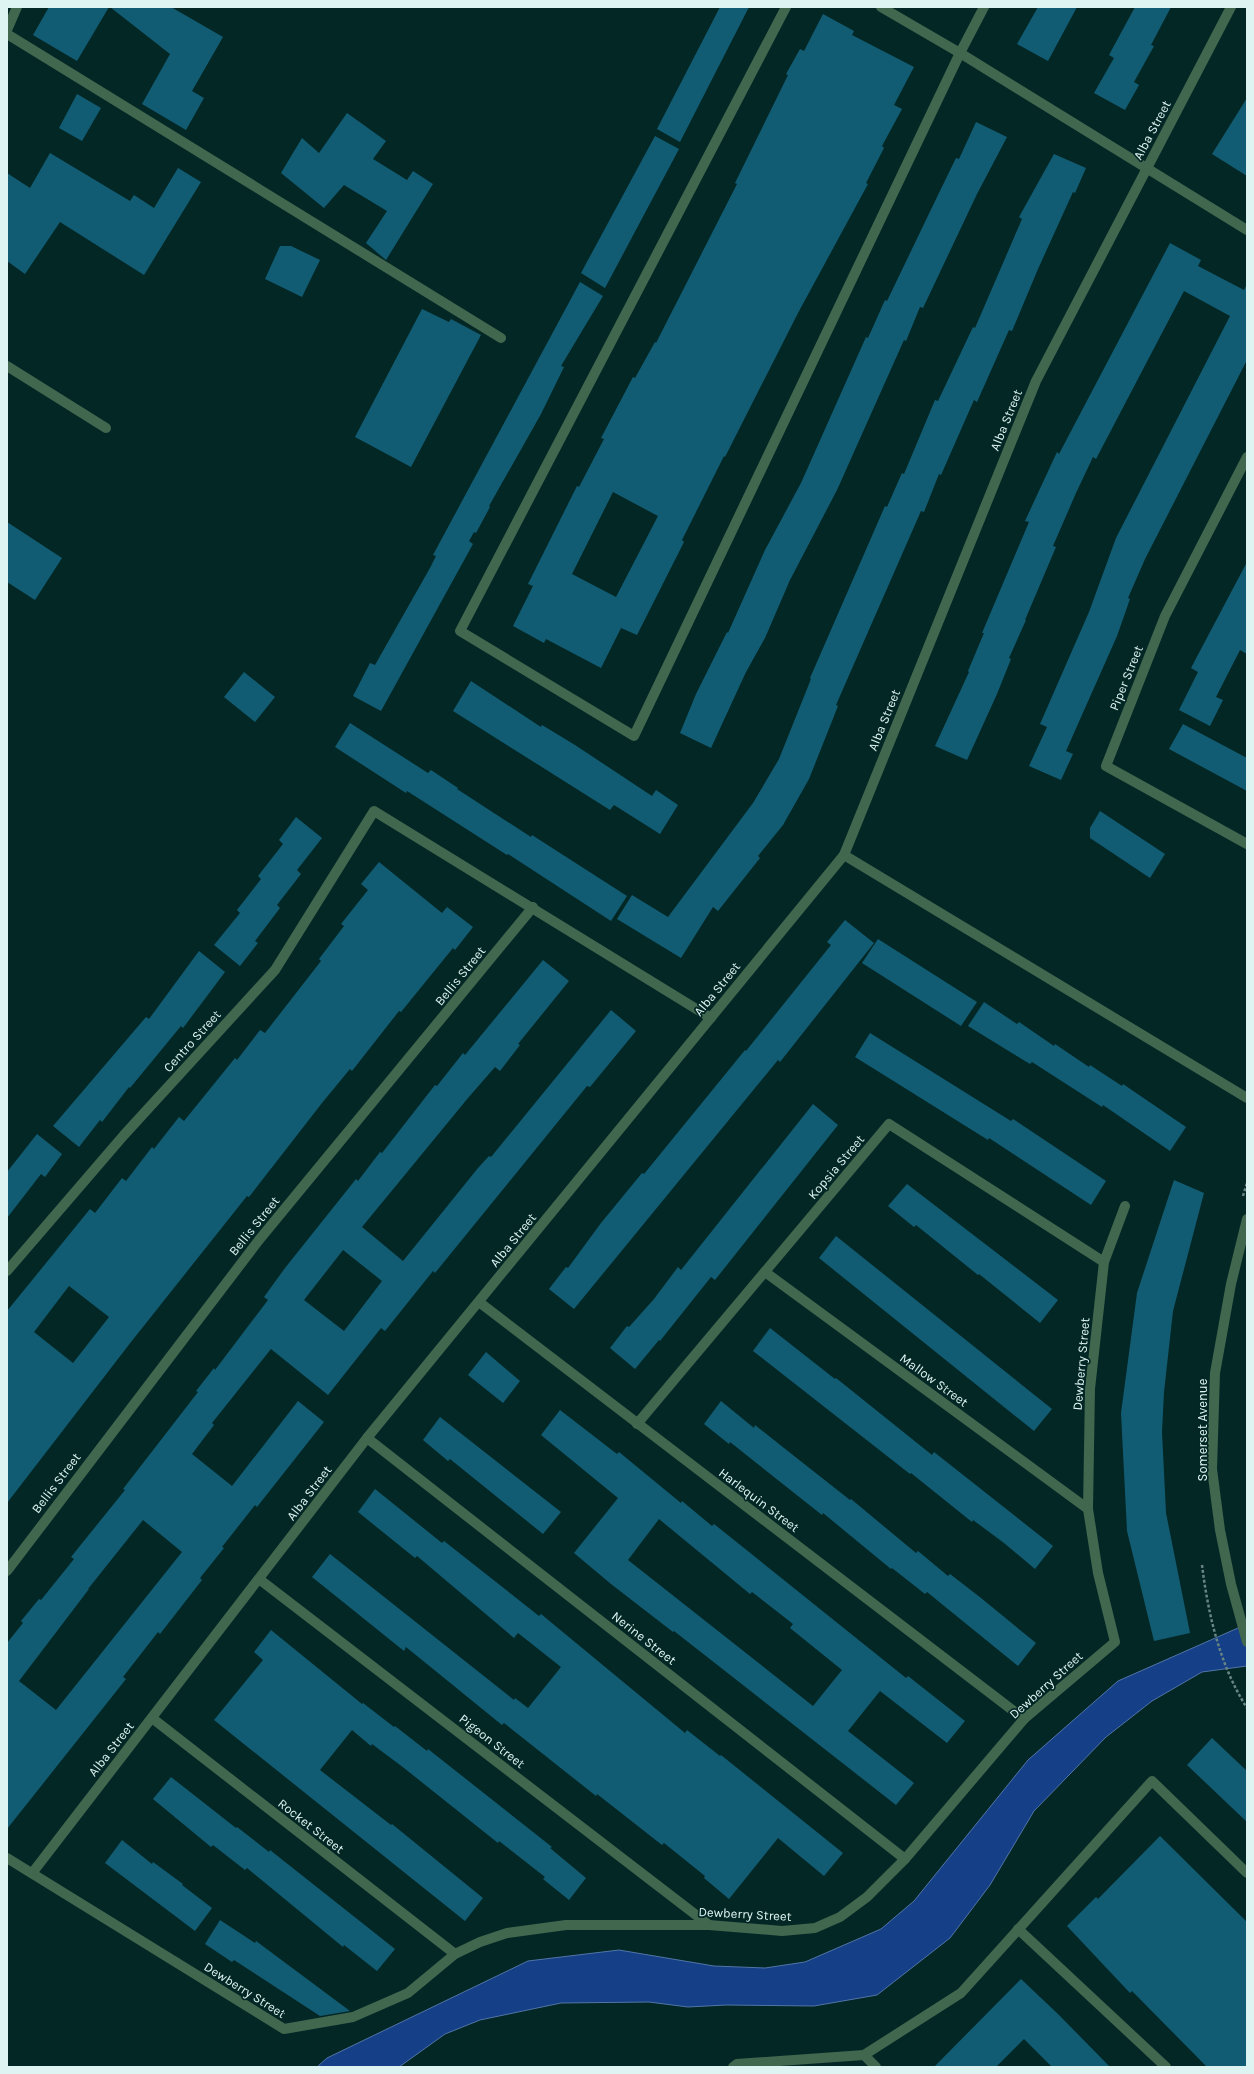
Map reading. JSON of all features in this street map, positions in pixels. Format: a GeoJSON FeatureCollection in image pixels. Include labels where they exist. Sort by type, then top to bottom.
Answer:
{"type":"FeatureCollection","features":[{"type":"Feature","properties":{"kind":"street"},"geometry":{"type":"LineString","coordinates":[[7,30],[17,7]]}},
{"type":"Feature","properties":{"kind":"street"},"geometry":{"type":"LineString","coordinates":[[786,7],[460,631],[634,736],[960,53],[984,7]]}},
{"type":"Feature","properties":{"kind":"street"},"geometry":{"type":"LineString","coordinates":[[881,7],[960,53],[1247,230]]}},
{"type":"Feature","properties":{"kind":"street","name":"Alba Street"},"geometry":{"type":"LineString","coordinates":[[33,1872],[367,1438],[480,1302],[844,855],[1036,381],[1231,7]]}},
{"type":"Feature","properties":{"kind":"street"},"geometry":{"type":"LineString","coordinates":[[7,34],[501,338]]}},
{"type":"Feature","properties":{"kind":"street"},"geometry":{"type":"LineString","coordinates":[[7,366],[106,428]]}},
{"type":"Feature","properties":{"kind":"street","name":"Piper Street"},"geometry":{"type":"LineString","coordinates":[[1247,457],[1165,616],[1106,766],[1247,844]]}},
{"type":"Feature","properties":{"kind":"street","name":"Centro Street"},"geometry":{"type":"LineString","coordinates":[[7,1271],[124,1135],[275,970],[374,811],[533,907]]}},
{"type":"Feature","properties":{"kind":"street"},"geometry":{"type":"LineString","coordinates":[[844,855],[1247,1098]]}},
{"type":"Feature","properties":{"kind":"street"},"geometry":{"type":"LineString","coordinates":[[533,907],[711,1018]]}},
{"type":"Feature","properties":{"kind":"street","name":"Bellis Street"},"geometry":{"type":"LineString","coordinates":[[7,1571],[259,1240],[533,907]]}},
{"type":"Feature","properties":{"kind":"street","name":"Kopsia Street"},"geometry":{"type":"LineString","coordinates":[[638,1424],[890,1124],[1104,1262]]}},
{"type":"Feature","properties":{"kind":"street","name":"Dewberry Street"},"geometry":{"type":"LineString","coordinates":[[7,1858],[33,1872],[284,2029],[353,2017],[388,2002],[408,1993],[455,1954],[480,1942],[507,1933],[566,1925],[709,1924],[782,1931],[815,1928],[840,1917],[867,1898],[905,1859],[1024,1719],[1115,1642],[1098,1573],[1088,1508],[1090,1389],[1104,1262],[1125,1206]]}},
{"type":"Feature","properties":{"kind":"street","name":"Somerset Avenue"},"geometry":{"type":"LineString","coordinates":[[1247,1219],[1231,1284],[1215,1373],[1212,1469],[1220,1530],[1235,1598],[1247,1642]]}},
{"type":"Feature","properties":{"kind":"street","name":"Mallow Street"},"geometry":{"type":"LineString","coordinates":[[765,1272],[1088,1508]]}},
{"type":"Feature","properties":{"kind":"street","name":"Harlequin Street"},"geometry":{"type":"LineString","coordinates":[[480,1302],[1024,1719]]}},
{"type":"Feature","properties":{"kind":"street","name":"Nerine Street"},"geometry":{"type":"LineString","coordinates":[[367,1438],[905,1859]]}},
{"type":"Feature","properties":{"kind":"street","name":"Pigeon Street"},"geometry":{"type":"LineString","coordinates":[[259,1579],[709,1924]]}},
{"type":"Feature","properties":{"kind":"street","name":"Rocket Street"},"geometry":{"type":"LineString","coordinates":[[152,1718],[455,1954]]}},
{"type":"Feature","properties":{"kind":"street"},"geometry":{"type":"LineString","coordinates":[[733,2067],[736,2064],[864,2055],[961,1993],[1152,1782],[1247,1873]]}},
{"type":"Feature","properties":{"kind":"street"},"geometry":{"type":"LineString","coordinates":[[1018,1929],[1166,2067]]}},
{"type":"Feature","properties":{"kind":"street"},"geometry":{"type":"LineString","coordinates":[[864,2055],[876,2067]]}},
{"type":"Feature","properties":{"kind":"path"},"geometry":{"type":"LineString","coordinates":[[1211,1614],[1233,1684],[1247,1708]]}},
{"type":"Feature","properties":{"kind":"water"},"geometry":{"type":"Polygon","coordinates":[[[1247,1624],[1247,1666],[1202,1672],[1152,1701],[1106,1737],[1034,1811],[990,1885],[950,1938],[877,1995],[814,2006],[726,2005],[688,2007],[649,2002],[561,2003],[480,2020],[445,2034],[399,2067],[317,2067],[327,2058],[528,1961],[619,1950],[714,1966],[765,1968],[805,1962],[881,1929],[914,1901],[1028,1760],[1118,1681],[1247,1624]]]}},
{"type":"Feature","properties":{"kind":"building"},"geometry":{"type":"Polygon","coordinates":[[[49,7],[109,7],[77,61],[33,35],[49,7]]]}},
{"type":"Feature","properties":{"kind":"building"},"geometry":{"type":"Polygon","coordinates":[[[110,7],[171,7],[223,37],[192,91],[204,98],[186,130],[142,104],[170,54],[110,7]]]}},
{"type":"Feature","properties":{"kind":"building"},"geometry":{"type":"Polygon","coordinates":[[[720,7],[749,7],[680,142],[657,129],[720,7]]]}},
{"type":"Feature","properties":{"kind":"building"},"geometry":{"type":"Polygon","coordinates":[[[1038,7],[1077,7],[1048,61],[1017,44],[1038,7]]]}},
{"type":"Feature","properties":{"kind":"building"},"geometry":{"type":"Polygon","coordinates":[[[1135,7],[1171,7],[1151,45],[1154,46],[1134,82],[1139,85],[1125,110],[1094,93],[1114,58],[1109,55],[1135,7]]]}},
{"type":"Feature","properties":{"kind":"building"},"geometry":{"type":"Polygon","coordinates":[[[823,14],[854,31],[852,35],[914,67],[894,105],[902,109],[882,146],[884,148],[866,183],[868,184],[798,313],[725,457],[724,456],[682,540],[684,542],[637,635],[621,628],[601,668],[546,639],[544,643],[513,626],[533,586],[528,584],[577,486],[579,487],[604,439],[601,438],[633,377],[635,378],[655,342],[656,343],[737,184],[735,183],[788,75],[786,74],[800,49],[804,51],[823,14]],[[613,492],[572,574],[616,597],[658,516],[613,492]]]}},
{"type":"Feature","properties":{"kind":"building"},"geometry":{"type":"Polygon","coordinates":[[[77,94],[101,108],[82,141],[59,128],[77,94]]]}},
{"type":"Feature","properties":{"kind":"building"},"geometry":{"type":"Polygon","coordinates":[[[1247,98],[1247,176],[1212,154],[1247,98]]]}},
{"type":"Feature","properties":{"kind":"building"},"geometry":{"type":"Polygon","coordinates":[[[347,113],[386,141],[373,159],[407,180],[413,171],[433,184],[386,260],[366,243],[387,211],[344,185],[324,208],[281,173],[302,138],[319,153],[347,113]]]}},
{"type":"Feature","properties":{"kind":"building"},"geometry":{"type":"Polygon","coordinates":[[[976,122],[1007,137],[977,194],[923,308],[920,307],[906,341],[904,340],[837,490],[790,580],[765,638],[746,672],[711,748],[680,733],[696,694],[727,632],[728,633],[765,550],[801,483],[866,337],[868,338],[885,300],[887,301],[956,158],[959,159],[976,122]]]}},
{"type":"Feature","properties":{"kind":"building"},"geometry":{"type":"Polygon","coordinates":[[[655,136],[679,149],[605,288],[581,273],[655,136]]]}},
{"type":"Feature","properties":{"kind":"building"},"geometry":{"type":"Polygon","coordinates":[[[50,153],[130,201],[134,195],[154,208],[178,168],[201,182],[144,275],[60,222],[25,274],[7,261],[7,173],[30,188],[50,153]]]}},
{"type":"Feature","properties":{"kind":"building"},"geometry":{"type":"Polygon","coordinates":[[[1054,154],[1086,168],[1075,193],[1073,192],[1038,269],[1012,331],[1009,330],[977,402],[974,400],[941,475],[939,474],[924,512],[921,511],[836,705],[838,706],[809,779],[783,825],[758,856],[760,858],[718,911],[713,907],[681,958],[617,919],[632,895],[668,917],[753,803],[779,759],[811,679],[810,678],[885,506],[887,507],[902,473],[904,474],[935,400],[938,401],[973,327],[975,328],[1022,219],[1019,217],[1054,154]]]}},
{"type":"Feature","properties":{"kind":"building"},"geometry":{"type":"Polygon","coordinates":[[[1170,243],[1201,260],[1198,266],[1244,290],[1247,284],[1247,360],[1145,559],[1128,598],[1130,599],[1117,636],[1066,751],[1073,754],[1061,780],[1029,766],[1047,727],[1040,724],[1089,612],[1116,538],[1230,316],[1184,291],[1096,459],[1093,457],[1076,493],[1053,546],[1056,547],[1009,658],[1011,659],[997,694],[967,760],[935,746],[969,672],[968,671],[984,633],[982,633],[1029,522],[1025,521],[1057,452],[1059,454],[1170,243]]]}},
{"type":"Feature","properties":{"kind":"building"},"geometry":{"type":"Polygon","coordinates":[[[280,246],[291,246],[320,260],[302,297],[265,279],[280,246]]]}},
{"type":"Feature","properties":{"kind":"building"},"geometry":{"type":"Polygon","coordinates":[[[580,282],[603,296],[561,366],[564,367],[541,414],[489,506],[490,507],[476,533],[474,532],[469,541],[473,544],[381,711],[353,696],[370,663],[375,665],[430,568],[436,556],[433,555],[580,282]]]}},
{"type":"Feature","properties":{"kind":"building"},"geometry":{"type":"Polygon","coordinates":[[[422,309],[449,322],[451,319],[481,335],[411,467],[355,437],[422,309]]]}},
{"type":"Feature","properties":{"kind":"building"},"geometry":{"type":"Polygon","coordinates":[[[7,522],[62,558],[35,600],[7,582],[7,522]]]}},
{"type":"Feature","properties":{"kind":"building"},"geometry":{"type":"Polygon","coordinates":[[[1247,562],[1247,654],[1240,650],[1216,697],[1223,700],[1210,726],[1179,710],[1198,672],[1191,668],[1247,562]]]}},
{"type":"Feature","properties":{"kind":"building"},"geometry":{"type":"Polygon","coordinates":[[[244,672],[275,697],[255,722],[224,697],[244,672]]]}},
{"type":"Feature","properties":{"kind":"building"},"geometry":{"type":"Polygon","coordinates":[[[471,681],[541,727],[542,725],[575,745],[652,796],[656,790],[678,805],[660,834],[614,805],[610,810],[453,711],[471,681]]]}},
{"type":"Feature","properties":{"kind":"building"},"geometry":{"type":"Polygon","coordinates":[[[350,723],[428,773],[431,770],[458,788],[457,789],[531,837],[532,835],[627,896],[611,921],[508,854],[507,855],[407,791],[406,793],[335,747],[350,723]]]}},
{"type":"Feature","properties":{"kind":"building"},"geometry":{"type":"Polygon","coordinates":[[[1183,724],[1247,758],[1247,791],[1169,749],[1183,724]]]}},
{"type":"Feature","properties":{"kind":"building"},"geometry":{"type":"Polygon","coordinates":[[[1100,811],[1165,854],[1150,878],[1090,838],[1090,828],[1100,811]]]}},
{"type":"Feature","properties":{"kind":"building"},"geometry":{"type":"Polygon","coordinates":[[[296,817],[322,838],[297,870],[301,874],[277,905],[280,908],[255,941],[258,943],[240,966],[214,945],[240,913],[237,910],[261,879],[258,876],[283,844],[279,840],[296,817]]]}},
{"type":"Feature","properties":{"kind":"building"},"geometry":{"type":"Polygon","coordinates":[[[379,862],[442,913],[447,907],[473,927],[455,950],[453,948],[401,1012],[399,1011],[352,1071],[350,1069],[322,1103],[249,1197],[247,1196],[131,1342],[7,1503],[7,1311],[90,1209],[95,1213],[122,1178],[126,1181],[152,1147],[154,1149],[179,1117],[184,1121],[235,1058],[237,1060],[260,1030],[265,1033],[321,961],[319,959],[344,926],[341,924],[368,890],[361,884],[379,862]],[[69,1286],[34,1332],[73,1363],[109,1317],[69,1286]]]}},
{"type":"Feature","properties":{"kind":"building"},"geometry":{"type":"Polygon","coordinates":[[[845,920],[874,943],[780,1062],[778,1060],[574,1309],[549,1289],[566,1267],[568,1268],[601,1223],[642,1173],[644,1174],[745,1050],[746,1051],[831,945],[827,942],[845,920]]]}},
{"type":"Feature","properties":{"kind":"building"},"geometry":{"type":"Polygon","coordinates":[[[878,939],[977,1002],[961,1026],[862,963],[878,939]]]}},
{"type":"Feature","properties":{"kind":"building"},"geometry":{"type":"Polygon","coordinates":[[[199,951],[225,972],[183,1028],[181,1026],[130,1088],[129,1087],[102,1122],[100,1120],[79,1147],[53,1126],[146,1017],[149,1019],[199,951]]]}},
{"type":"Feature","properties":{"kind":"building"},"geometry":{"type":"Polygon","coordinates":[[[543,960],[569,981],[518,1044],[520,1045],[500,1071],[495,1067],[362,1227],[403,1261],[478,1168],[489,1156],[491,1157],[611,1010],[636,1031],[590,1087],[587,1086],[435,1273],[433,1271],[385,1331],[381,1328],[328,1395],[271,1349],[212,1423],[214,1425],[192,1454],[232,1486],[298,1401],[324,1422],[257,1507],[255,1505],[222,1547],[224,1548],[200,1578],[202,1580],[160,1634],[158,1632],[123,1677],[126,1679],[7,1829],[7,1643],[23,1623],[21,1621],[39,1599],[41,1600],[74,1559],[71,1557],[125,1490],[123,1489],[198,1392],[196,1391],[214,1368],[215,1370],[268,1300],[264,1297],[285,1268],[356,1179],[358,1181],[380,1152],[382,1153],[435,1085],[437,1086],[463,1053],[465,1055],[543,960]],[[343,1250],[304,1300],[344,1331],[382,1281],[343,1250]],[[143,1520],[88,1589],[19,1681],[56,1710],[182,1552],[143,1520]]]}},
{"type":"Feature","properties":{"kind":"building"},"geometry":{"type":"Polygon","coordinates":[[[984,1002],[1017,1024],[1019,1022],[1054,1046],[1055,1044],[1089,1067],[1090,1065],[1122,1086],[1123,1084],[1186,1127],[1170,1151],[1103,1105],[1102,1107],[1032,1062],[1030,1064],[968,1026],[984,1002]]]}},
{"type":"Feature","properties":{"kind":"building"},"geometry":{"type":"Polygon","coordinates":[[[870,1033],[1011,1121],[1013,1119],[1106,1181],[1091,1205],[989,1138],[988,1140],[855,1057],[870,1033]]]}},
{"type":"Feature","properties":{"kind":"building"},"geometry":{"type":"Polygon","coordinates":[[[813,1104],[838,1125],[715,1280],[711,1277],[660,1341],[659,1340],[635,1369],[610,1348],[627,1326],[629,1327],[654,1299],[678,1267],[681,1270],[813,1104]]]}},
{"type":"Feature","properties":{"kind":"building"},"geometry":{"type":"Polygon","coordinates":[[[37,1134],[62,1154],[45,1177],[41,1174],[7,1218],[7,1172],[37,1134]]]}},
{"type":"Feature","properties":{"kind":"building"},"geometry":{"type":"Polygon","coordinates":[[[1174,1180],[1204,1193],[1173,1311],[1164,1392],[1162,1432],[1166,1513],[1190,1633],[1154,1641],[1127,1531],[1121,1413],[1137,1293],[1174,1180]]]}},
{"type":"Feature","properties":{"kind":"building"},"geometry":{"type":"Polygon","coordinates":[[[907,1184],[1058,1300],[1040,1323],[916,1225],[914,1227],[888,1206],[907,1184]]]}},
{"type":"Feature","properties":{"kind":"building"},"geometry":{"type":"Polygon","coordinates":[[[836,1236],[1052,1409],[1034,1431],[819,1258],[836,1236]]]}},
{"type":"Feature","properties":{"kind":"building"},"geometry":{"type":"Polygon","coordinates":[[[770,1328],[835,1379],[836,1378],[932,1455],[934,1452],[1053,1546],[1035,1569],[1004,1543],[973,1520],[972,1522],[753,1351],[770,1328]]]}},
{"type":"Feature","properties":{"kind":"building"},"geometry":{"type":"Polygon","coordinates":[[[486,1352],[520,1381],[503,1403],[468,1375],[486,1352]]]}},
{"type":"Feature","properties":{"kind":"building"},"geometry":{"type":"Polygon","coordinates":[[[721,1401],[754,1428],[755,1425],[850,1500],[851,1499],[916,1553],[918,1551],[948,1576],[950,1574],[1036,1643],[1018,1666],[927,1592],[925,1594],[892,1568],[891,1569],[823,1513],[822,1515],[730,1442],[729,1444],[704,1424],[721,1401]]]}},
{"type":"Feature","properties":{"kind":"building"},"geometry":{"type":"Polygon","coordinates":[[[560,1410],[617,1454],[619,1452],[681,1503],[682,1501],[712,1526],[714,1524],[906,1678],[908,1676],[965,1721],[947,1743],[880,1691],[848,1731],[914,1783],[896,1805],[674,1631],[673,1632],[611,1584],[574,1553],[618,1498],[541,1435],[560,1410]],[[659,1519],[628,1560],[813,1706],[842,1670],[790,1628],[793,1624],[752,1592],[750,1594],[659,1519]]]}},
{"type":"Feature","properties":{"kind":"building"},"geometry":{"type":"Polygon","coordinates":[[[440,1417],[561,1512],[543,1534],[450,1459],[448,1461],[423,1440],[440,1417]]]}},
{"type":"Feature","properties":{"kind":"building"},"geometry":{"type":"Polygon","coordinates":[[[375,1489],[442,1543],[444,1541],[539,1616],[541,1614],[685,1733],[687,1730],[720,1756],[721,1755],[843,1853],[824,1876],[778,1838],[729,1899],[704,1878],[705,1876],[664,1843],[662,1845],[597,1794],[596,1796],[504,1723],[502,1725],[406,1647],[404,1651],[312,1577],[330,1554],[514,1700],[515,1698],[528,1708],[561,1667],[518,1633],[514,1638],[417,1556],[415,1558],[358,1512],[375,1489]]]}},
{"type":"Feature","properties":{"kind":"building"},"geometry":{"type":"Polygon","coordinates":[[[271,1630],[362,1704],[363,1703],[394,1727],[395,1726],[427,1751],[428,1749],[552,1847],[550,1848],[586,1878],[569,1900],[543,1879],[545,1877],[499,1841],[498,1843],[404,1768],[372,1744],[371,1746],[352,1730],[320,1770],[391,1825],[392,1824],[483,1898],[465,1921],[214,1720],[263,1660],[254,1652],[271,1630]]]}},
{"type":"Feature","properties":{"kind":"building"},"geometry":{"type":"Polygon","coordinates":[[[1212,1738],[1247,1771],[1247,1822],[1187,1765],[1212,1738]]]}},
{"type":"Feature","properties":{"kind":"building"},"geometry":{"type":"Polygon","coordinates":[[[171,1777],[236,1828],[237,1827],[269,1852],[270,1850],[395,1949],[377,1971],[344,1945],[343,1947],[247,1868],[245,1870],[213,1845],[211,1847],[153,1799],[171,1777]]]}},
{"type":"Feature","properties":{"kind":"building"},"geometry":{"type":"Polygon","coordinates":[[[1160,1836],[1247,1922],[1247,2067],[1207,2067],[1132,1991],[1130,1993],[1067,1926],[1096,1897],[1098,1899],[1160,1836]]]}},
{"type":"Feature","properties":{"kind":"building"},"geometry":{"type":"Polygon","coordinates":[[[122,1840],[152,1864],[153,1862],[183,1884],[182,1885],[212,1908],[195,1931],[105,1863],[122,1840]]]}},
{"type":"Feature","properties":{"kind":"building"},"geometry":{"type":"Polygon","coordinates":[[[220,1920],[255,1943],[256,1941],[350,2011],[320,2016],[234,1960],[232,1962],[205,1944],[220,1920]]]}},
{"type":"Feature","properties":{"kind":"building"},"geometry":{"type":"Polygon","coordinates":[[[1021,1979],[1110,2067],[1052,2067],[1024,2039],[996,2067],[934,2067],[1021,1979]]]}}]}
